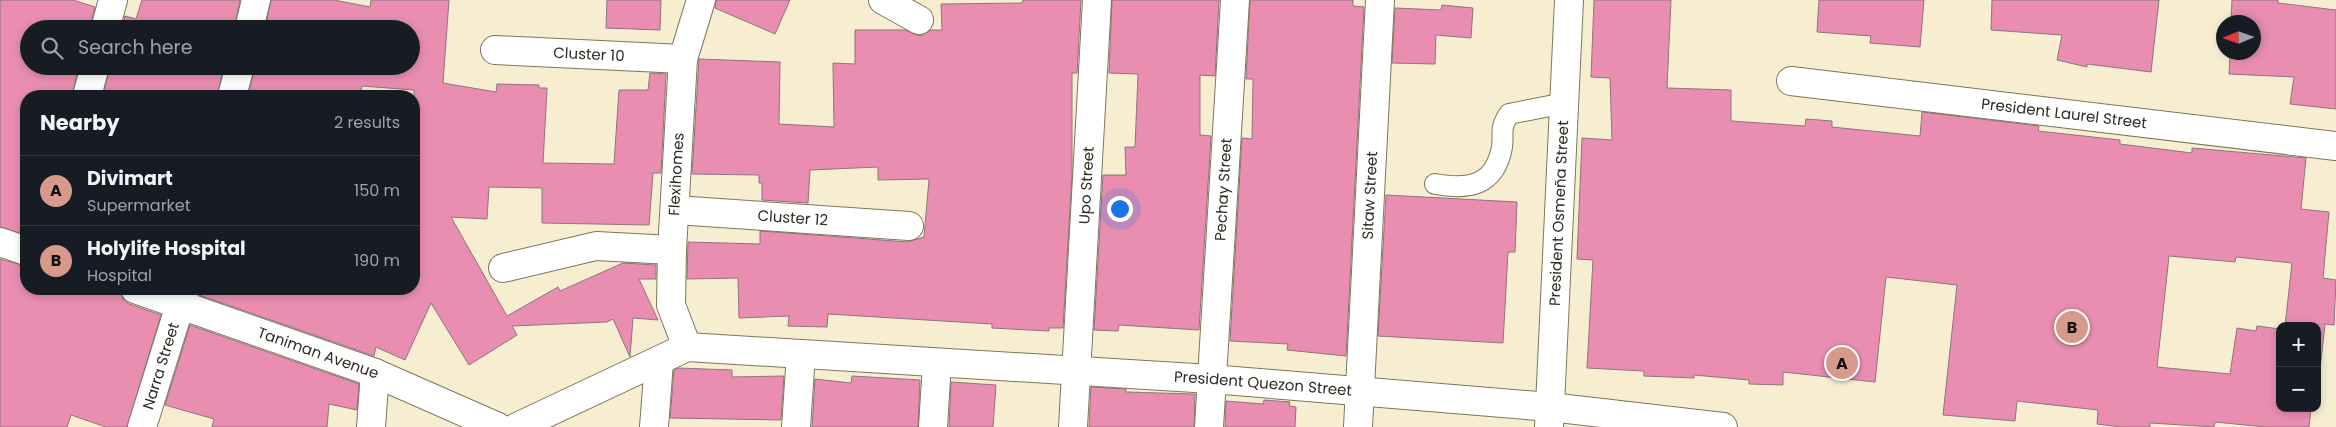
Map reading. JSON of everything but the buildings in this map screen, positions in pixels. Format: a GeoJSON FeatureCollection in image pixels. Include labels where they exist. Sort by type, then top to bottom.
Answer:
{"type":"FeatureCollection","features":[{"type":"Feature","properties":{"kind":"street"},"geometry":{"type":"LineString","coordinates":[[107,20],[113,0]]}},
{"type":"Feature","properties":{"kind":"street"},"geometry":{"type":"LineString","coordinates":[[251,20],[256,0]]}},
{"type":"Feature","properties":{"kind":"street","name":"Flexihomes"},"geometry":{"type":"LineString","coordinates":[[688,347],[671,305],[672,250],[683,59],[701,0]]}},
{"type":"Feature","properties":{"kind":"street"},"geometry":{"type":"LineString","coordinates":[[883,0],[919,20]]}},
{"type":"Feature","properties":{"kind":"street","name":"Upo Street"},"geometry":{"type":"LineString","coordinates":[[1073,427],[1097,0]]}},
{"type":"Feature","properties":{"kind":"street","name":"Pechay Street"},"geometry":{"type":"LineString","coordinates":[[1209,427],[1235,0]]}},
{"type":"Feature","properties":{"kind":"street","name":"Sitaw Street"},"geometry":{"type":"LineString","coordinates":[[1358,427],[1380,0]]}},
{"type":"Feature","properties":{"kind":"street","name":"President Osmeña Street"},"geometry":{"type":"LineString","coordinates":[[1549,417],[1569,0]]}},
{"type":"Feature","properties":{"kind":"street","name":"Cluster 10"},"geometry":{"type":"LineString","coordinates":[[495,50],[683,59]]}},
{"type":"Feature","properties":{"kind":"street"},"geometry":{"type":"LineString","coordinates":[[89,90],[93,75]]}},
{"type":"Feature","properties":{"kind":"street"},"geometry":{"type":"LineString","coordinates":[[234,90],[238,75]]}},
{"type":"Feature","properties":{"kind":"street","name":"President Laurel Street"},"geometry":{"type":"LineString","coordinates":[[1791,81],[2336,146]]}},
{"type":"Feature","properties":{"kind":"street","name":"Cluster 12"},"geometry":{"type":"LineString","coordinates":[[675,210],[910,226]]}},
{"type":"Feature","properties":{"kind":"street"},"geometry":{"type":"LineString","coordinates":[[0,242],[20,249]]}},
{"type":"Feature","properties":{"kind":"street"},"geometry":{"type":"LineString","coordinates":[[503,268],[596,246],[672,250]]}},
{"type":"Feature","properties":{"kind":"street","name":"Taniman Avenue"},"geometry":{"type":"LineString","coordinates":[[182,297],[375,373],[498,427]]}},
{"type":"Feature","properties":{"kind":"street","name":"Narra Street"},"geometry":{"type":"LineString","coordinates":[[142,427],[182,297]]}},
{"type":"Feature","properties":{"kind":"street"},"geometry":{"type":"LineString","coordinates":[[517,427],[688,347],[801,354],[796,427]]}},
{"type":"Feature","properties":{"kind":"street","name":"President Quezon Street"},"geometry":{"type":"LineString","coordinates":[[801,354],[1211,379],[1361,391],[1549,417],[1723,427]]}},
{"type":"Feature","properties":{"kind":"street"},"geometry":{"type":"LineString","coordinates":[[654,427],[659,362]]}},
{"type":"Feature","properties":{"kind":"street"},"geometry":{"type":"LineString","coordinates":[[933,427],[937,363]]}},
{"type":"Feature","properties":{"kind":"street"},"geometry":{"type":"LineString","coordinates":[[371,427],[375,373]]}},
{"type":"Feature","properties":{"kind":"street"},"geometry":{"type":"LineString","coordinates":[[153,396],[153,427]]}},
{"type":"Feature","properties":{"kind":"lane"},"geometry":{"type":"LineString","coordinates":[[1435,184],[1450,186],[1477,184],[1494,171],[1502,147],[1502,126],[1509,114],[1565,103]]}},
{"type":"Feature","properties":{"kind":"place","name":"Holylife Hospital"},"geometry":{"type":"Point","coordinates":[2072,327]}},
{"type":"Feature","properties":{"kind":"place","name":"Divimart"},"geometry":{"type":"Point","coordinates":[1842,363]}}]}
